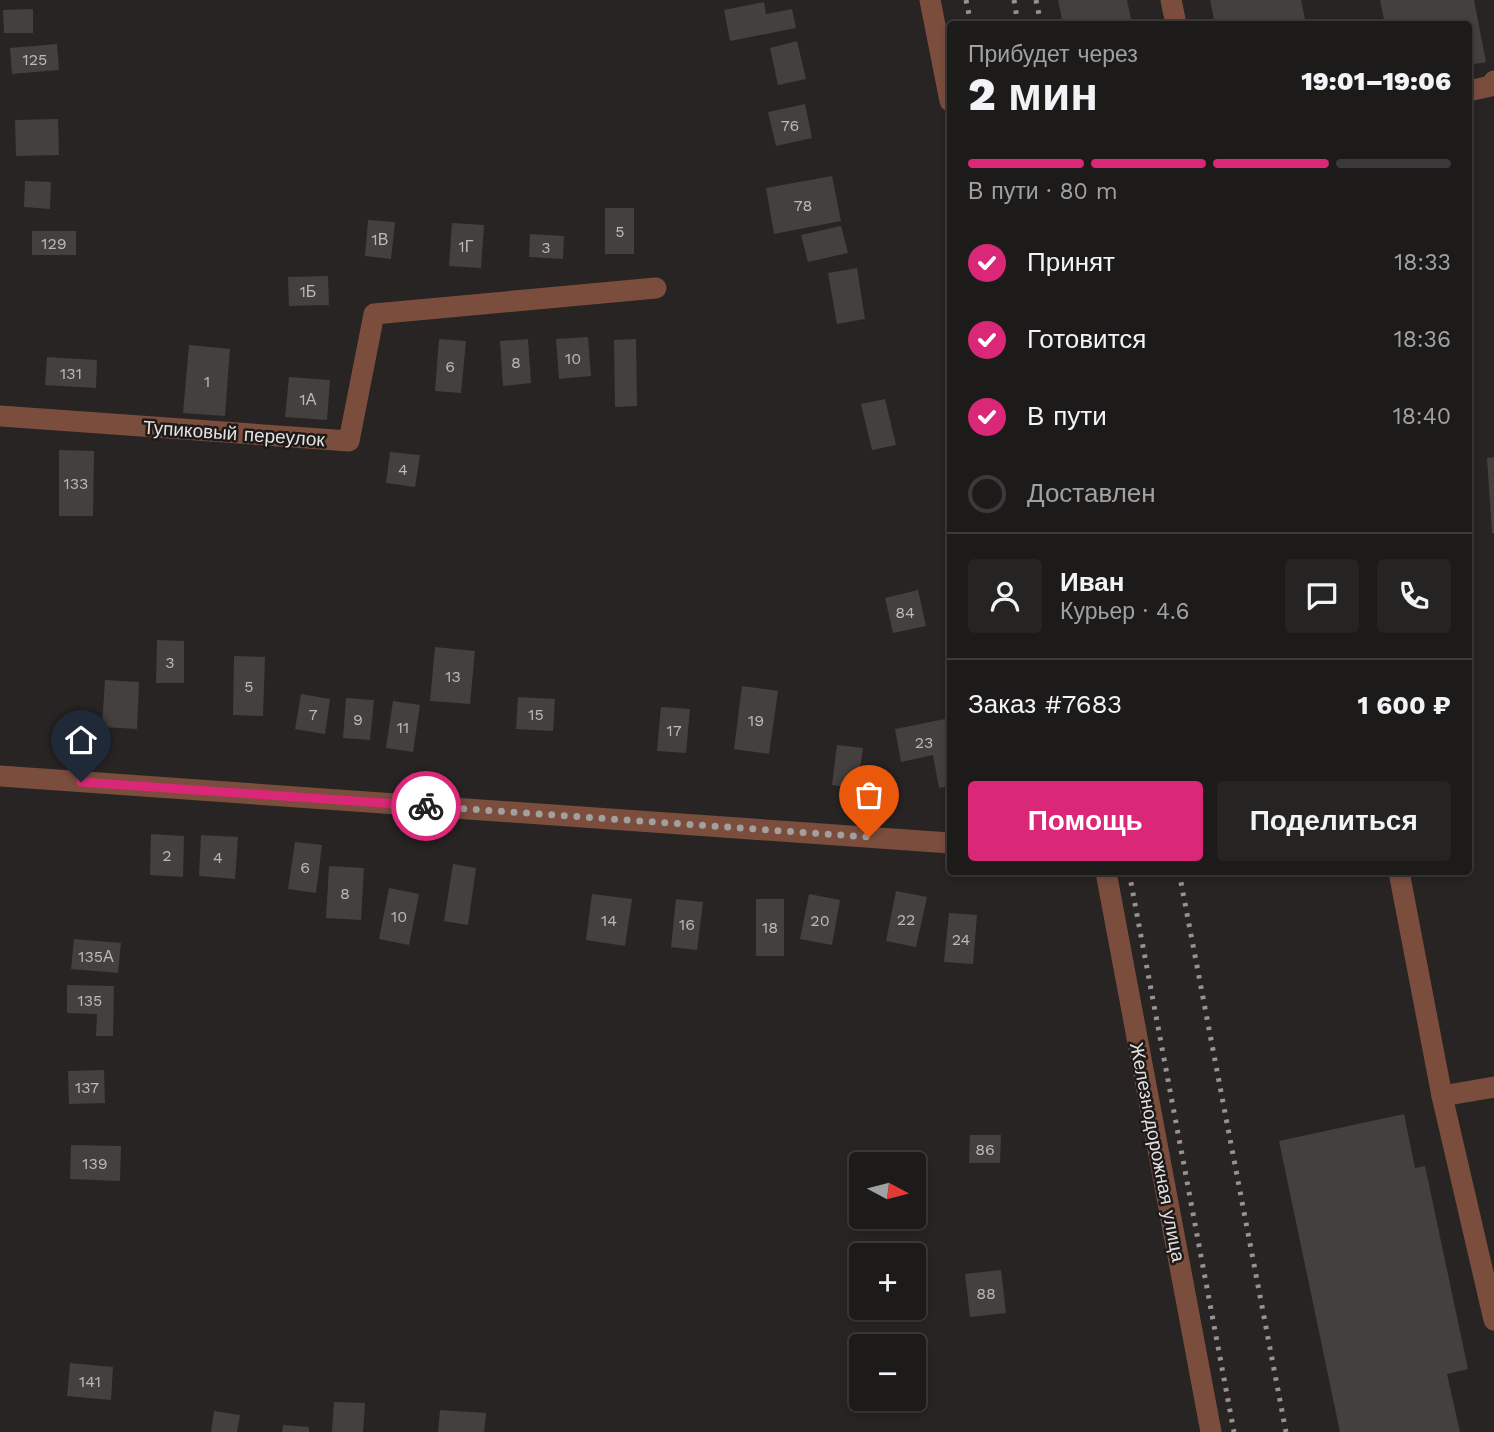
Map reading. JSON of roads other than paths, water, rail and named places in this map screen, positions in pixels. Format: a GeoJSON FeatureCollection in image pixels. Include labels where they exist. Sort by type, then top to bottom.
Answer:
{"type":"FeatureCollection","features":[{"type":"Feature","properties":{"kind":"street"},"geometry":{"type":"LineString","coordinates":[[930,0],[947,86]]}},
{"type":"Feature","properties":{"kind":"street"},"geometry":{"type":"LineString","coordinates":[[1171,0],[1175,21]]}},
{"type":"Feature","properties":{"kind":"street"},"geometry":{"type":"LineString","coordinates":[[1472,90],[1491,86],[1494,81]]}},
{"type":"Feature","properties":{"kind":"street","name":"Тупиковый переулок"},"geometry":{"type":"LineString","coordinates":[[0,416],[349,441],[374,314],[656,288]]}},
{"type":"Feature","properties":{"kind":"street"},"geometry":{"type":"LineString","coordinates":[[0,776],[947,843]]}},
{"type":"Feature","properties":{"kind":"street","name":"Железнодорожная улица"},"geometry":{"type":"LineString","coordinates":[[1107,875],[1211,1432]]}},
{"type":"Feature","properties":{"kind":"street"},"geometry":{"type":"LineString","coordinates":[[1400,875],[1441,1096],[1494,1320]]}},
{"type":"Feature","properties":{"kind":"street"},"geometry":{"type":"LineString","coordinates":[[1441,1096],[1494,1087]]}},
{"type":"Feature","properties":{"kind":"railway"},"geometry":{"type":"LineString","coordinates":[[966,0],[970,21]]}},
{"type":"Feature","properties":{"kind":"railway"},"geometry":{"type":"LineString","coordinates":[[1014,0],[1018,21]]}},
{"type":"Feature","properties":{"kind":"railway"},"geometry":{"type":"LineString","coordinates":[[1036,0],[1040,21]]}},
{"type":"Feature","properties":{"kind":"railway"},"geometry":{"type":"LineString","coordinates":[[1130,875],[1234,1432]]}},
{"type":"Feature","properties":{"kind":"railway"},"geometry":{"type":"LineString","coordinates":[[1180,875],[1286,1432]]}}]}
